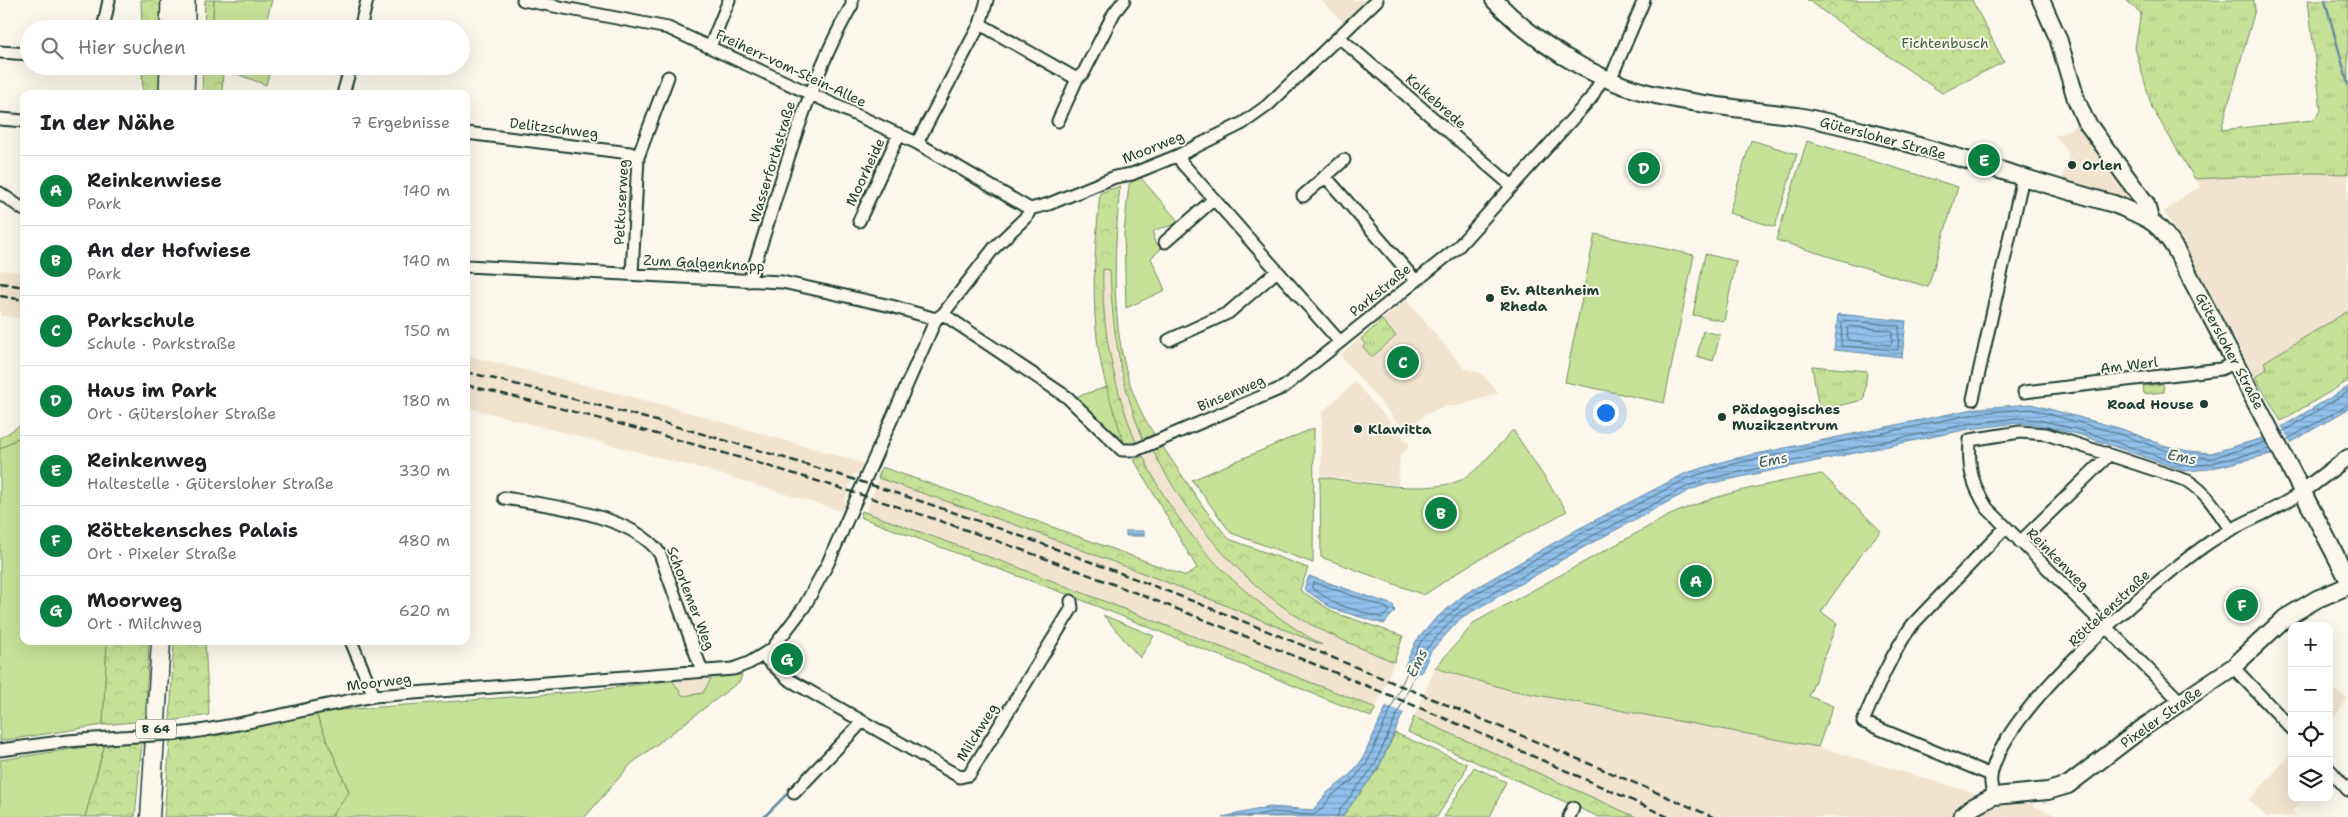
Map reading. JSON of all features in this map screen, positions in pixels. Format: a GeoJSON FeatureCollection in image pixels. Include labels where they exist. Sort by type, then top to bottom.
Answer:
{"type":"FeatureCollection","features":[{"type":"Feature","properties":{"kind":"highway"},"geometry":{"type":"LineString","coordinates":[[170,20],[171,0]]}},
{"type":"Feature","properties":{"kind":"highway"},"geometry":{"type":"LineString","coordinates":[[185,20],[186,0]]}},
{"type":"Feature","properties":{"kind":"highway"},"geometry":{"type":"LineString","coordinates":[[169,90],[170,75]]}},
{"type":"Feature","properties":{"kind":"highway"},"geometry":{"type":"LineString","coordinates":[[184,90],[185,75]]}},
{"type":"Feature","properties":{"kind":"main road","name":"Gütersloher Straße"},"geometry":{"type":"LineString","coordinates":[[1494,0],[1513,18],[1549,45],[1607,78],[1643,92],[1800,117],[1868,132],[2114,204],[2150,219],[2166,234],[2176,250],[2348,579]]}},
{"type":"Feature","properties":{"kind":"main road"},"geometry":{"type":"LineString","coordinates":[[2041,0],[2058,38],[2076,99],[2085,120],[2102,147],[2146,204],[2150,219]]}},
{"type":"Feature","properties":{"kind":"main road","name":"Pixeler Straße"},"geometry":{"type":"LineString","coordinates":[[1961,817],[1973,807],[1994,796],[2048,791],[2068,786],[2144,728],[2233,667],[2290,615],[2317,599],[2348,586]]}},
{"type":"Feature","properties":{"kind":"main road","name":"B 64"},"geometry":{"type":"LineString","coordinates":[[150,817],[162,645]]}},
{"type":"Feature","properties":{"kind":"street"},"geometry":{"type":"LineString","coordinates":[[105,20],[109,0]]}},
{"type":"Feature","properties":{"kind":"street"},"geometry":{"type":"LineString","coordinates":[[362,20],[368,0]]}},
{"type":"Feature","properties":{"kind":"street","name":"Freiherr-vom-Stein-Allee"},"geometry":{"type":"LineString","coordinates":[[523,0],[668,28],[899,134],[1030,209]]}},
{"type":"Feature","properties":{"kind":"street"},"geometry":{"type":"LineString","coordinates":[[710,46],[729,0]]}},
{"type":"Feature","properties":{"kind":"street","name":"Wasserforthstraße"},"geometry":{"type":"LineString","coordinates":[[750,281],[810,94],[838,29],[852,5],[852,0]]}},
{"type":"Feature","properties":{"kind":"street"},"geometry":{"type":"LineString","coordinates":[[917,143],[980,24],[987,0]]}},
{"type":"Feature","properties":{"kind":"street"},"geometry":{"type":"LineString","coordinates":[[1058,121],[1077,80],[1084,72],[1114,13],[1124,0]]}},
{"type":"Feature","properties":{"kind":"street","name":"Moorweg"},"geometry":{"type":"LineString","coordinates":[[0,750],[68,741],[186,732],[244,724],[316,706],[374,696],[733,669],[764,656],[782,638],[804,607],[828,563],[940,316],[1004,236],[1027,216],[1030,209],[1049,204],[1115,177],[1132,174],[1179,155],[1243,123],[1260,111],[1340,38],[1377,0]]}},
{"type":"Feature","properties":{"kind":"street","name":"Parkstraße"},"geometry":{"type":"LineString","coordinates":[[1340,342],[1457,248],[1591,98],[1607,78],[1644,0]]}},
{"type":"Feature","properties":{"kind":"street"},"geometry":{"type":"LineString","coordinates":[[980,24],[1077,80]]}},
{"type":"Feature","properties":{"kind":"street","name":"Kolkebrede"},"geometry":{"type":"LineString","coordinates":[[1340,38],[1512,186]]}},
{"type":"Feature","properties":{"kind":"street"},"geometry":{"type":"LineString","coordinates":[[0,52],[20,53]]}},
{"type":"Feature","properties":{"kind":"street"},"geometry":{"type":"LineString","coordinates":[[344,90],[348,75]]}},
{"type":"Feature","properties":{"kind":"street","name":"Petkuserweg"},"geometry":{"type":"LineString","coordinates":[[632,274],[638,157],[668,78]]}},
{"type":"Feature","properties":{"kind":"street"},"geometry":{"type":"LineString","coordinates":[[0,119],[20,121]]}},
{"type":"Feature","properties":{"kind":"street","name":"Delitzschweg"},"geometry":{"type":"LineString","coordinates":[[470,133],[630,153],[638,157]]}},
{"type":"Feature","properties":{"kind":"street","name":"Moorheide"},"geometry":{"type":"LineString","coordinates":[[859,221],[899,134]]}},
{"type":"Feature","properties":{"kind":"street"},"geometry":{"type":"LineString","coordinates":[[1179,155],[1182,163],[1340,342]]}},
{"type":"Feature","properties":{"kind":"street"},"geometry":{"type":"LineString","coordinates":[[1303,196],[1344,160]]}},
{"type":"Feature","properties":{"kind":"street"},"geometry":{"type":"LineString","coordinates":[[1326,176],[1416,281]]}},
{"type":"Feature","properties":{"kind":"street"},"geometry":{"type":"LineString","coordinates":[[1973,399],[2023,178]]}},
{"type":"Feature","properties":{"kind":"street"},"geometry":{"type":"LineString","coordinates":[[0,193],[20,207]]}},
{"type":"Feature","properties":{"kind":"street"},"geometry":{"type":"LineString","coordinates":[[1165,242],[1214,200]]}},
{"type":"Feature","properties":{"kind":"street","name":"Zum Galgenknapp"},"geometry":{"type":"LineString","coordinates":[[470,266],[782,282],[940,316]]}},
{"type":"Feature","properties":{"kind":"street"},"geometry":{"type":"LineString","coordinates":[[1169,340],[1228,313],[1277,271]]}},
{"type":"Feature","properties":{"kind":"street","name":"Binsenweg"},"geometry":{"type":"LineString","coordinates":[[940,316],[1067,397],[1122,450],[1136,450],[1284,387],[1340,342]]}},
{"type":"Feature","properties":{"kind":"street","name":"Am Werl"},"geometry":{"type":"LineString","coordinates":[[2024,392],[2221,369],[2235,362]]}},
{"type":"Feature","properties":{"kind":"street","name":"Reinkenweg"},"geometry":{"type":"LineString","coordinates":[[2106,453],[2037,434],[2020,432],[1970,440],[1968,460],[1971,478],[1987,508],[2181,702]]}},
{"type":"Feature","properties":{"kind":"street"},"geometry":{"type":"LineString","coordinates":[[2020,542],[2104,459],[2106,453],[2188,481],[2199,488],[2210,499],[2230,529]]}},
{"type":"Feature","properties":{"kind":"street"},"geometry":{"type":"LineString","coordinates":[[2303,491],[2348,457]]}},
{"type":"Feature","properties":{"kind":"street","name":"Röttekenstraße"},"geometry":{"type":"LineString","coordinates":[[1994,796],[1991,775],[2002,747],[2028,708],[2107,628],[2167,575],[2230,529],[2292,500],[2303,491]]}},
{"type":"Feature","properties":{"kind":"street","name":"Schorlemer Weg"},"geometry":{"type":"LineString","coordinates":[[504,498],[581,512],[640,534],[654,544],[660,554],[702,671]]}},
{"type":"Feature","properties":{"kind":"street"},"geometry":{"type":"LineString","coordinates":[[1991,775],[1863,722],[1887,665],[1908,630],[2006,527]]}},
{"type":"Feature","properties":{"kind":"street","name":"Milchweg"},"geometry":{"type":"LineString","coordinates":[[764,656],[788,679],[960,777],[969,775],[1072,608],[1071,602]]}},
{"type":"Feature","properties":{"kind":"street"},"geometry":{"type":"LineString","coordinates":[[353,645],[374,696]]}},
{"type":"Feature","properties":{"kind":"street"},"geometry":{"type":"LineString","coordinates":[[2233,667],[2288,725]]}},
{"type":"Feature","properties":{"kind":"street"},"geometry":{"type":"LineString","coordinates":[[794,793],[862,722]]}},
{"type":"Feature","properties":{"kind":"street"},"geometry":{"type":"LineString","coordinates":[[2333,773],[2348,790]]}},
{"type":"Feature","properties":{"kind":"shaded area"},"geometry":{"type":"Polygon","coordinates":[[[1321,0],[1369,0],[1345,24],[1321,0]]]}},
{"type":"Feature","properties":{"kind":"shaded area"},"geometry":{"type":"Polygon","coordinates":[[[2079,124],[2129,197],[2127,201],[2062,180],[2069,154],[2056,136],[2079,124]]]}},
{"type":"Feature","properties":{"kind":"shaded area"},"geometry":{"type":"Polygon","coordinates":[[[2313,173],[2348,174],[2348,311],[2264,362],[2268,369],[2255,377],[2183,242],[2164,212],[2191,191],[2201,188],[2195,179],[2313,173]]]}},
{"type":"Feature","properties":{"kind":"shaded area"},"geometry":{"type":"Polygon","coordinates":[[[1103,269],[1110,269],[1111,311],[1116,353],[1127,397],[1143,439],[1136,442],[1120,399],[1109,355],[1104,312],[1103,269]]]}},
{"type":"Feature","properties":{"kind":"shaded area"},"geometry":{"type":"Polygon","coordinates":[[[0,270],[20,272],[20,318],[0,316],[0,270]]]}},
{"type":"Feature","properties":{"kind":"shaded area"},"geometry":{"type":"Polygon","coordinates":[[[1406,300],[1465,369],[1481,373],[1499,393],[1459,406],[1444,406],[1425,415],[1414,424],[1398,423],[1340,355],[1406,300]]]}},
{"type":"Feature","properties":{"kind":"shaded area"},"geometry":{"type":"Polygon","coordinates":[[[470,356],[667,406],[863,463],[859,475],[854,474],[844,502],[847,503],[844,512],[707,470],[470,408],[470,356]]]}},
{"type":"Feature","properties":{"kind":"shaded area","name":"Klawitta"},"geometry":{"type":"Polygon","coordinates":[[[1355,382],[1410,445],[1400,455],[1398,485],[1321,476],[1322,412],[1355,382]]]}},
{"type":"Feature","properties":{"kind":"shaded area"},"geometry":{"type":"Polygon","coordinates":[[[1153,451],[1188,510],[1212,542],[1269,596],[1316,628],[1394,662],[1376,708],[1017,567],[866,513],[878,478],[1027,529],[1200,595],[1318,643],[1277,618],[1245,593],[1204,551],[1178,517],[1148,468],[1143,456],[1153,451]]]}},
{"type":"Feature","properties":{"kind":"shaded area"},"geometry":{"type":"Polygon","coordinates":[[[1435,668],[1510,690],[1818,747],[1975,793],[1950,817],[1636,817],[1414,717],[1435,668]]]}},
{"type":"Feature","properties":{"kind":"shaded area"},"geometry":{"type":"Polygon","coordinates":[[[712,677],[703,693],[683,696],[672,680],[712,677]]]}},
{"type":"Feature","properties":{"kind":"shaded area"},"geometry":{"type":"Polygon","coordinates":[[[2333,689],[2347,698],[2333,720],[2333,689]]]}},
{"type":"Feature","properties":{"kind":"shaded area"},"geometry":{"type":"Polygon","coordinates":[[[2288,757],[2288,802],[2301,802],[2292,811],[2297,817],[2267,817],[2249,800],[2288,757]]]}},
{"type":"Feature","properties":{"kind":"shaded area"},"geometry":{"type":"Polygon","coordinates":[[[2021,800],[2059,817],[1973,817],[1980,810],[2001,801],[2021,800]]]}},
{"type":"Feature","properties":{"kind":"green space"},"geometry":{"type":"Polygon","coordinates":[[[141,0],[162,0],[161,20],[142,20],[141,0]]]}},
{"type":"Feature","properties":{"kind":"green space"},"geometry":{"type":"Polygon","coordinates":[[[205,0],[214,0],[213,20],[204,20],[205,0]]]}},
{"type":"Feature","properties":{"kind":"green space"},"geometry":{"type":"Polygon","coordinates":[[[214,0],[272,0],[266,20],[213,20],[214,0]]]}},
{"type":"Feature","properties":{"kind":"green space","name":"Fichtenbusch"},"geometry":{"type":"Polygon","coordinates":[[[1807,0],[1972,0],[2004,62],[1942,93],[1807,0]]]}},
{"type":"Feature","properties":{"kind":"green space"},"geometry":{"type":"Polygon","coordinates":[[[2126,0],[2254,0],[2255,10],[2221,130],[2313,120],[2321,111],[2308,0],[2348,0],[2348,174],[2313,173],[2195,179],[2152,108],[2135,48],[2141,13],[2126,0]]]}},
{"type":"Feature","properties":{"kind":"green space"},"geometry":{"type":"Polygon","coordinates":[[[142,75],[161,75],[162,90],[143,90],[142,75]]]}},
{"type":"Feature","properties":{"kind":"green space"},"geometry":{"type":"Polygon","coordinates":[[[203,75],[223,75],[222,90],[202,90],[203,75]]]}},
{"type":"Feature","properties":{"kind":"green space"},"geometry":{"type":"Polygon","coordinates":[[[240,75],[269,75],[266,85],[240,75]]]}},
{"type":"Feature","properties":{"kind":"green space"},"geometry":{"type":"Polygon","coordinates":[[[1751,140],[1797,154],[1775,227],[1729,213],[1751,140]]]}},
{"type":"Feature","properties":{"kind":"green space"},"geometry":{"type":"Polygon","coordinates":[[[1807,141],[1958,187],[1928,287],[1776,240],[1807,141]]]}},
{"type":"Feature","properties":{"kind":"green space"},"geometry":{"type":"Polygon","coordinates":[[[1140,177],[1179,222],[1173,226],[1159,228],[1153,232],[1154,241],[1161,249],[1151,258],[1165,290],[1126,308],[1124,233],[1129,184],[1140,177]]]}},
{"type":"Feature","properties":{"kind":"green space"},"geometry":{"type":"Polygon","coordinates":[[[1120,186],[1115,281],[1121,346],[1128,377],[1139,407],[1154,434],[1143,439],[1128,397],[1115,335],[1110,270],[1103,269],[1104,314],[1110,357],[1121,400],[1136,442],[1125,446],[1102,369],[1094,296],[1100,193],[1120,186]]]}},
{"type":"Feature","properties":{"kind":"green space"},"geometry":{"type":"Polygon","coordinates":[[[1595,234],[1694,255],[1664,403],[1565,382],[1595,234]]]}},
{"type":"Feature","properties":{"kind":"green space"},"geometry":{"type":"Polygon","coordinates":[[[1705,254],[1736,261],[1724,321],[1693,315],[1705,254]]]}},
{"type":"Feature","properties":{"kind":"green space"},"geometry":{"type":"Polygon","coordinates":[[[2348,311],[2348,381],[2281,421],[2255,377],[2267,369],[2264,362],[2348,311]]]}},
{"type":"Feature","properties":{"kind":"green space"},"geometry":{"type":"Polygon","coordinates":[[[1382,320],[1396,336],[1372,357],[1363,347],[1365,344],[1361,339],[1382,320]]]}},
{"type":"Feature","properties":{"kind":"green space"},"geometry":{"type":"Polygon","coordinates":[[[1703,331],[1720,335],[1713,361],[1697,356],[1703,331]]]}},
{"type":"Feature","properties":{"kind":"green space"},"geometry":{"type":"Polygon","coordinates":[[[1812,366],[1867,371],[1864,400],[1819,410],[1812,366]]]}},
{"type":"Feature","properties":{"kind":"green space"},"geometry":{"type":"Polygon","coordinates":[[[2163,384],[2164,392],[2144,394],[2143,386],[2163,384]]]}},
{"type":"Feature","properties":{"kind":"green space"},"geometry":{"type":"Polygon","coordinates":[[[1107,387],[1125,446],[1072,398],[1107,387]]]}},
{"type":"Feature","properties":{"kind":"green space"},"geometry":{"type":"Polygon","coordinates":[[[20,426],[20,436],[0,449],[0,438],[20,426]]]}},
{"type":"Feature","properties":{"kind":"green space"},"geometry":{"type":"Polygon","coordinates":[[[1314,428],[1313,563],[1231,533],[1192,480],[1314,428]]]}},
{"type":"Feature","properties":{"kind":"green space"},"geometry":{"type":"Polygon","coordinates":[[[1513,430],[1567,511],[1466,567],[1424,595],[1321,557],[1320,477],[1417,487],[1454,483],[1474,471],[1513,430]]]}},
{"type":"Feature","properties":{"kind":"green space"},"geometry":{"type":"Polygon","coordinates":[[[20,436],[20,645],[107,645],[103,725],[0,741],[0,449],[20,436]]]}},
{"type":"Feature","properties":{"kind":"green space"},"geometry":{"type":"Polygon","coordinates":[[[1163,447],[1204,508],[1229,539],[1308,568],[1300,590],[1335,613],[1403,636],[1394,662],[1317,628],[1266,594],[1243,574],[1203,529],[1168,478],[1153,451],[1163,447]]]}},
{"type":"Feature","properties":{"kind":"green space"},"geometry":{"type":"Polygon","coordinates":[[[1143,456],[1158,486],[1176,514],[1218,565],[1266,608],[1322,645],[1200,595],[1027,529],[878,478],[882,467],[1186,576],[1197,568],[1134,460],[1143,456]]]}},
{"type":"Feature","properties":{"kind":"green space"},"geometry":{"type":"Polygon","coordinates":[[[1822,474],[1881,531],[1863,551],[1821,612],[1837,623],[1809,696],[1833,706],[1818,747],[1510,690],[1435,668],[1475,622],[1666,517],[1724,495],[1822,474]]]}},
{"type":"Feature","properties":{"kind":"green space"},"geometry":{"type":"Polygon","coordinates":[[[862,511],[1017,567],[1376,708],[1371,717],[1074,597],[860,517],[862,511]]]}},
{"type":"Feature","properties":{"kind":"green space"},"geometry":{"type":"Polygon","coordinates":[[[1103,615],[1154,636],[1140,658],[1103,615]]]}},
{"type":"Feature","properties":{"kind":"green space"},"geometry":{"type":"Polygon","coordinates":[[[107,645],[149,645],[145,721],[103,725],[107,645]]]}},
{"type":"Feature","properties":{"kind":"green space"},"geometry":{"type":"Polygon","coordinates":[[[174,645],[205,645],[209,715],[170,721],[174,645]]]}},
{"type":"Feature","properties":{"kind":"green space"},"geometry":{"type":"Polygon","coordinates":[[[742,675],[740,681],[631,764],[585,817],[331,817],[349,792],[315,712],[590,691],[672,680],[683,696],[703,693],[712,677],[742,675]]]}},
{"type":"Feature","properties":{"kind":"green space"},"geometry":{"type":"Polygon","coordinates":[[[315,712],[349,792],[331,817],[164,817],[170,742],[226,734],[315,712]]]}},
{"type":"Feature","properties":{"kind":"green space"},"geometry":{"type":"Polygon","coordinates":[[[1414,717],[1636,817],[1599,817],[1408,732],[1414,717]]]}},
{"type":"Feature","properties":{"kind":"green space"},"geometry":{"type":"Polygon","coordinates":[[[1395,733],[1467,764],[1464,773],[1437,817],[1342,817],[1378,769],[1395,733]]]}},
{"type":"Feature","properties":{"kind":"green space"},"geometry":{"type":"Polygon","coordinates":[[[142,742],[135,817],[85,817],[105,744],[142,742]]]}},
{"type":"Feature","properties":{"kind":"green space"},"geometry":{"type":"Polygon","coordinates":[[[105,744],[85,817],[0,817],[0,760],[105,744]]]}},
{"type":"Feature","properties":{"kind":"green space"},"geometry":{"type":"Polygon","coordinates":[[[1474,767],[1506,782],[1490,817],[1444,817],[1474,767]]]}},
{"type":"Feature","properties":{"kind":"water"},"geometry":{"type":"Polygon","coordinates":[[[1838,314],[1906,321],[1902,357],[1834,350],[1838,314]]]}},
{"type":"Feature","properties":{"kind":"water","name":"Ems"},"geometry":{"type":"Polygon","coordinates":[[[2348,387],[2348,409],[2271,454],[2209,469],[2185,471],[2081,435],[2039,425],[2018,423],[1969,429],[1708,484],[1690,490],[1586,546],[1461,618],[1431,651],[1378,769],[1342,817],[1222,817],[1270,807],[1313,810],[1328,792],[1348,777],[1362,760],[1416,641],[1435,619],[1465,594],[1578,529],[1686,473],[1732,459],[1978,408],[2031,404],[2122,429],[2163,445],[2188,451],[2211,453],[2263,438],[2348,387]]]}},
{"type":"Feature","properties":{"kind":"water"},"geometry":{"type":"Polygon","coordinates":[[[1126,531],[1144,531],[1144,536],[1126,536],[1126,531]]]}},
{"type":"Feature","properties":{"kind":"water"},"geometry":{"type":"Polygon","coordinates":[[[1309,576],[1393,605],[1395,611],[1384,624],[1333,609],[1304,589],[1309,576]]]}},
{"type":"Feature","properties":{"kind":"pier"},"geometry":{"type":"Polygon","coordinates":[[[2280,424],[2292,445],[2273,456],[2262,435],[2280,424]]]}},
{"type":"Feature","properties":{"kind":"pier"},"geometry":{"type":"Polygon","coordinates":[[[1402,666],[1423,675],[1407,714],[1385,705],[1402,666]]]}},
{"type":"Feature","properties":{"kind":"waterway"},"geometry":{"type":"LineString","coordinates":[[2325,0],[2348,84]]}},
{"type":"Feature","properties":{"kind":"waterway"},"geometry":{"type":"LineString","coordinates":[[764,817],[791,790]]}},
{"type":"Feature","properties":{"kind":"railway"},"geometry":{"type":"LineString","coordinates":[[0,283],[20,286]]}},
{"type":"Feature","properties":{"kind":"railway"},"geometry":{"type":"LineString","coordinates":[[0,296],[20,299]]}},
{"type":"Feature","properties":{"kind":"railway"},"geometry":{"type":"LineString","coordinates":[[470,373],[578,400],[744,446],[853,479],[970,518],[1273,633],[1713,817]]}},
{"type":"Feature","properties":{"kind":"railway"},"geometry":{"type":"LineString","coordinates":[[470,386],[594,417],[721,452],[847,490],[972,532],[1144,596],[1314,664],[1580,777],[1668,817]]}},
{"type":"Feature","properties":{"kind":"place","name":"Reinkenweg"},"geometry":{"type":"Point","coordinates":[1984,160]}},
{"type":"Feature","properties":{"kind":"place","name":"Orlen"},"geometry":{"type":"Point","coordinates":[2072,165]}},
{"type":"Feature","properties":{"kind":"place","name":"Haus im Park"},"geometry":{"type":"Point","coordinates":[1644,168]}},
{"type":"Feature","properties":{"kind":"place","name":"Ev. Altenheim Rheda"},"geometry":{"type":"Point","coordinates":[1490,298]}},
{"type":"Feature","properties":{"kind":"place","name":"Parkschule"},"geometry":{"type":"Point","coordinates":[1403,362]}},
{"type":"Feature","properties":{"kind":"place","name":"Road House"},"geometry":{"type":"Point","coordinates":[2204,404]}},
{"type":"Feature","properties":{"kind":"place","name":"Pädagogisches Muzikzentrum"},"geometry":{"type":"Point","coordinates":[1722,417]}},
{"type":"Feature","properties":{"kind":"place","name":"Klawitta"},"geometry":{"type":"Point","coordinates":[1358,429]}},
{"type":"Feature","properties":{"kind":"place","name":"An der Hofwiese"},"geometry":{"type":"Point","coordinates":[1441,513]}},
{"type":"Feature","properties":{"kind":"place","name":"Reinkenwiese"},"geometry":{"type":"Point","coordinates":[1696,581]}},
{"type":"Feature","properties":{"kind":"place","name":"Röttekensches Palais"},"geometry":{"type":"Point","coordinates":[2242,605]}},
{"type":"Feature","properties":{"kind":"place","name":"Moorweg"},"geometry":{"type":"Point","coordinates":[787,659]}}]}
